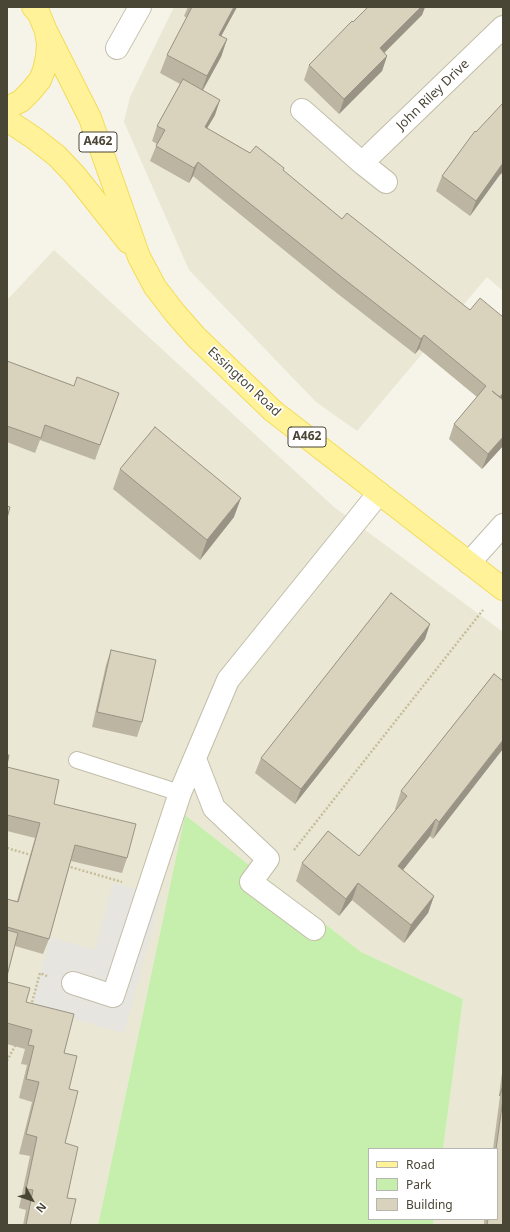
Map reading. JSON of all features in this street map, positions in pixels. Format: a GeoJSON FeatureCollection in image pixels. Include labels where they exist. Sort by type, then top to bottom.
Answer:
{"type":"FeatureCollection","features":[{"type":"Feature","properties":{"kind":"main road","name":"Essington Road"},"geometry":{"type":"LineString","coordinates":[[33,7],[39,14],[46,31],[90,118],[139,257]]}},
{"type":"Feature","properties":{"kind":"main road"},"geometry":{"type":"LineString","coordinates":[[7,108],[20,101],[40,80],[47,57],[48,44],[46,31]]}},
{"type":"Feature","properties":{"kind":"main road","name":"Essington Road"},"geometry":{"type":"LineString","coordinates":[[7,120],[57,156],[75,175],[139,257],[156,287],[175,313],[196,337],[274,412],[502,588]]}},
{"type":"Feature","properties":{"kind":"street"},"geometry":{"type":"LineString","coordinates":[[117,48],[140,7]]}},
{"type":"Feature","properties":{"kind":"street","name":"John Riley Drive"},"geometry":{"type":"LineString","coordinates":[[362,163],[503,27]]}},
{"type":"Feature","properties":{"kind":"street"},"geometry":{"type":"LineString","coordinates":[[302,110],[386,182]]}},
{"type":"Feature","properties":{"kind":"street"},"geometry":{"type":"LineString","coordinates":[[73,983],[114,996],[180,793],[228,680],[379,493]]}},
{"type":"Feature","properties":{"kind":"street"},"geometry":{"type":"LineString","coordinates":[[469,563],[503,525]]}},
{"type":"Feature","properties":{"kind":"street"},"geometry":{"type":"LineString","coordinates":[[195,759],[214,808],[268,859],[251,882],[314,929]]}},
{"type":"Feature","properties":{"kind":"lane"},"geometry":{"type":"LineString","coordinates":[[77,760],[180,793]]}},
{"type":"Feature","properties":{"kind":"path"},"geometry":{"type":"LineString","coordinates":[[268,859],[280,868],[502,588]]}},
{"type":"Feature","properties":{"kind":"path"},"geometry":{"type":"LineString","coordinates":[[7,848],[37,857]]}},
{"type":"Feature","properties":{"kind":"path"},"geometry":{"type":"LineString","coordinates":[[66,866],[148,889]]}},
{"type":"Feature","properties":{"kind":"path"},"geometry":{"type":"LineString","coordinates":[[31,1007],[40,974],[73,983]]}},
{"type":"Feature","properties":{"kind":"path"},"geometry":{"type":"LineString","coordinates":[[7,1061],[16,1043]]}},
{"type":"Feature","properties":{"kind":"shaded area"},"geometry":{"type":"Polygon","coordinates":[[[174,7],[503,7],[503,291],[487,277],[357,431],[316,402],[189,270],[124,122],[130,97],[174,7]]]}},
{"type":"Feature","properties":{"kind":"shaded area"},"geometry":{"type":"Polygon","coordinates":[[[54,250],[334,507],[503,632],[503,1225],[433,1225],[434,1220],[498,1220],[498,1148],[443,1148],[463,999],[361,952],[185,815],[98,1225],[7,1225],[7,300],[54,250]]]}},
{"type":"Feature","properties":{"kind":"shaded area"},"geometry":{"type":"Polygon","coordinates":[[[113,883],[161,896],[124,1033],[31,1007],[50,937],[95,950],[113,883]]]}},
{"type":"Feature","properties":{"kind":"green space"},"geometry":{"type":"Polygon","coordinates":[[[185,815],[361,952],[463,999],[443,1148],[368,1148],[368,1220],[434,1220],[433,1225],[98,1225],[185,815]]]}},
{"type":"Feature","properties":{"kind":"building"},"geometry":{"type":"Polygon","coordinates":[[[192,7],[234,7],[219,35],[227,39],[207,76],[167,55],[192,7]]]}},
{"type":"Feature","properties":{"kind":"building"},"geometry":{"type":"Polygon","coordinates":[[[368,7],[421,7],[380,48],[387,56],[344,99],[309,65],[352,21],[353,22],[368,7]]]}},
{"type":"Feature","properties":{"kind":"building"},"geometry":{"type":"Polygon","coordinates":[[[183,79],[220,100],[205,127],[250,153],[256,146],[284,168],[283,170],[342,219],[347,213],[470,310],[480,298],[503,317],[503,393],[500,397],[492,391],[503,400],[503,437],[488,454],[454,424],[486,386],[424,335],[421,339],[198,162],[194,168],[156,146],[165,130],[157,126],[183,79]]]}},
{"type":"Feature","properties":{"kind":"building"},"geometry":{"type":"Polygon","coordinates":[[[503,103],[503,163],[476,201],[442,176],[475,131],[476,132],[503,103]]]}},
{"type":"Feature","properties":{"kind":"building"},"geometry":{"type":"Polygon","coordinates":[[[7,361],[74,386],[77,377],[119,393],[100,445],[45,425],[41,438],[7,426],[7,361]]]}},
{"type":"Feature","properties":{"kind":"building"},"geometry":{"type":"Polygon","coordinates":[[[155,427],[241,498],[207,540],[120,469],[155,427]]]}},
{"type":"Feature","properties":{"kind":"building"},"geometry":{"type":"Polygon","coordinates":[[[7,506],[10,507],[7,518],[7,506]]]}},
{"type":"Feature","properties":{"kind":"building"},"geometry":{"type":"Polygon","coordinates":[[[391,593],[430,624],[301,789],[261,758],[391,593]]]}},
{"type":"Feature","properties":{"kind":"building"},"geometry":{"type":"Polygon","coordinates":[[[111,650],[156,660],[142,722],[97,712],[111,650]]]}},
{"type":"Feature","properties":{"kind":"building"},"geometry":{"type":"Polygon","coordinates":[[[494,674],[503,681],[503,740],[439,822],[436,819],[398,866],[434,896],[411,925],[358,883],[346,899],[302,863],[328,831],[359,856],[407,796],[401,791],[494,674]]]}},
{"type":"Feature","properties":{"kind":"building"},"geometry":{"type":"Polygon","coordinates":[[[7,767],[59,780],[54,804],[136,824],[127,858],[75,845],[49,939],[7,927],[7,899],[18,902],[40,823],[7,815],[7,767]]]}},
{"type":"Feature","properties":{"kind":"building"},"geometry":{"type":"Polygon","coordinates":[[[7,930],[18,933],[7,976],[7,930]]]}},
{"type":"Feature","properties":{"kind":"building"},"geometry":{"type":"Polygon","coordinates":[[[7,982],[30,988],[26,1002],[74,1014],[64,1053],[77,1056],[69,1089],[78,1091],[65,1143],[78,1147],[67,1198],[76,1199],[70,1225],[26,1225],[33,1190],[26,1189],[37,1137],[26,1134],[39,1082],[26,1079],[34,1046],[28,1045],[32,1030],[7,1023],[7,982]]]}},
{"type":"Feature","properties":{"kind":"building"},"geometry":{"type":"Polygon","coordinates":[[[503,1099],[503,1225],[487,1225],[488,1220],[498,1220],[498,1148],[496,1148],[503,1099]]]}}]}
